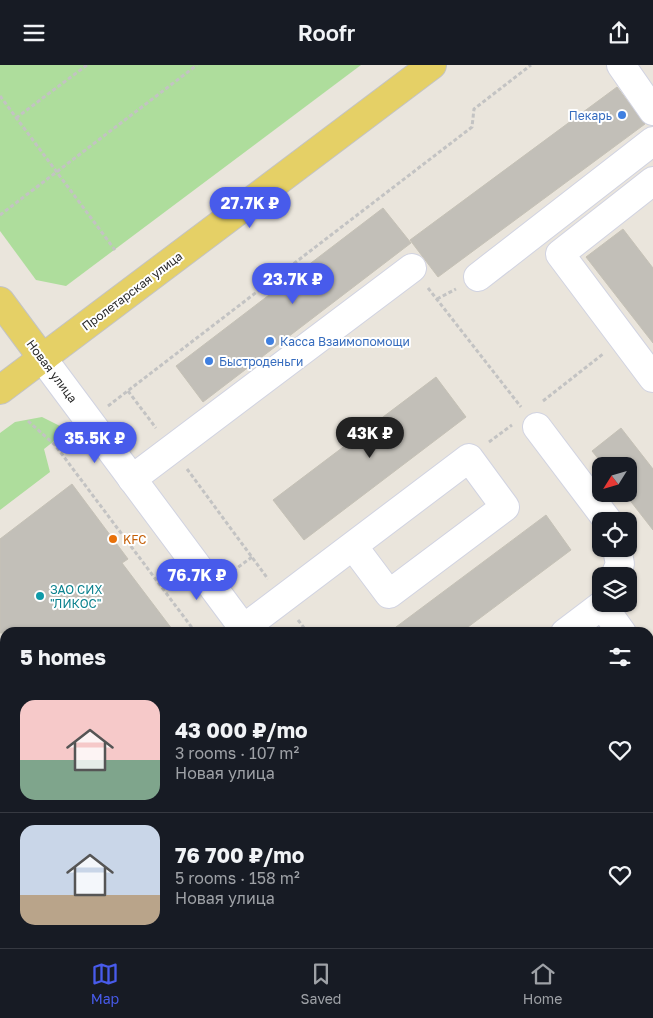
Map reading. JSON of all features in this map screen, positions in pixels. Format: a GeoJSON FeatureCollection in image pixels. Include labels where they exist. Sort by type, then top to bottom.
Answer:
{"type":"FeatureCollection","features":[{"type":"Feature","properties":{"kind":"main road","name":"Пролетарская улица"},"geometry":{"type":"LineString","coordinates":[[0,390],[432,65]]}},
{"type":"Feature","properties":{"kind":"main road","name":"Новая улица"},"geometry":{"type":"LineString","coordinates":[[0,301],[42,359]]}},
{"type":"Feature","properties":{"kind":"street"},"geometry":{"type":"LineString","coordinates":[[621,65],[653,111]]}},
{"type":"Feature","properties":{"kind":"street"},"geometry":{"type":"LineString","coordinates":[[478,277],[653,141]]}},
{"type":"Feature","properties":{"kind":"street"},"geometry":{"type":"LineString","coordinates":[[653,181],[560,254],[653,378]]}},
{"type":"Feature","properties":{"kind":"street"},"geometry":{"type":"LineString","coordinates":[[132,479],[412,268]]}},
{"type":"Feature","properties":{"kind":"street","name":"Новая улица"},"geometry":{"type":"LineString","coordinates":[[42,359],[243,627]]}},
{"type":"Feature","properties":{"kind":"street"},"geometry":{"type":"LineString","coordinates":[[532,420],[601,512]]}},
{"type":"Feature","properties":{"kind":"street"},"geometry":{"type":"LineString","coordinates":[[249,627],[283,599],[469,458],[505,507],[389,594],[353,546]]}},
{"type":"Feature","properties":{"kind":"street"},"geometry":{"type":"LineString","coordinates":[[572,627],[592,612]]}},
{"type":"Feature","properties":{"kind":"street"},"geometry":{"type":"LineString","coordinates":[[608,612],[618,627]]}},
{"type":"Feature","properties":{"kind":"path"},"geometry":{"type":"LineString","coordinates":[[16,118],[87,65]]}},
{"type":"Feature","properties":{"kind":"path"},"geometry":{"type":"LineString","coordinates":[[190,65],[192,69]]}},
{"type":"Feature","properties":{"kind":"path"},"geometry":{"type":"LineString","coordinates":[[0,215],[197,65]]}},
{"type":"Feature","properties":{"kind":"path"},"geometry":{"type":"LineString","coordinates":[[304,627],[128,391],[472,127],[474,109],[532,65]]}},
{"type":"Feature","properties":{"kind":"path"},"geometry":{"type":"LineString","coordinates":[[0,96],[115,250]]}},
{"type":"Feature","properties":{"kind":"path"},"geometry":{"type":"LineString","coordinates":[[412,268],[532,420]]}},
{"type":"Feature","properties":{"kind":"path"},"geometry":{"type":"LineString","coordinates":[[469,458],[532,420],[623,339]]}},
{"type":"Feature","properties":{"kind":"path"},"geometry":{"type":"LineString","coordinates":[[28,421],[55,445],[192,627]]}},
{"type":"Feature","properties":{"kind":"green space"},"geometry":{"type":"Polygon","coordinates":[[[0,65],[361,65],[66,286],[36,280],[0,231],[0,65]]]}},
{"type":"Feature","properties":{"kind":"green space"},"geometry":{"type":"Polygon","coordinates":[[[42,417],[68,430],[44,449],[50,472],[0,510],[0,433],[15,422],[42,417]]]}},
{"type":"Feature","properties":{"kind":"building"},"geometry":{"type":"Polygon","coordinates":[[[617,87],[645,124],[438,277],[410,240],[617,87]]]}},
{"type":"Feature","properties":{"kind":"building"},"geometry":{"type":"Polygon","coordinates":[[[383,208],[411,243],[203,402],[176,366],[383,208]]]}},
{"type":"Feature","properties":{"kind":"building"},"geometry":{"type":"Polygon","coordinates":[[[623,229],[653,268],[653,343],[586,257],[623,229]]]}},
{"type":"Feature","properties":{"kind":"building"},"geometry":{"type":"Polygon","coordinates":[[[436,377],[466,417],[304,540],[273,500],[436,377]]]}},
{"type":"Feature","properties":{"kind":"building"},"geometry":{"type":"Polygon","coordinates":[[[621,428],[653,469],[653,530],[632,503],[638,503],[638,457],[597,457],[592,451],[621,428]]]}},
{"type":"Feature","properties":{"kind":"building","name":"ЗАО СИХ \"ЛИКОС\""},"geometry":{"type":"Polygon","coordinates":[[[72,484],[128,559],[122,563],[170,627],[0,627],[0,539],[72,484]]]}},
{"type":"Feature","properties":{"kind":"building"},"geometry":{"type":"Polygon","coordinates":[[[546,515],[571,550],[468,627],[396,627],[546,515]]]}},
{"type":"Feature","properties":{"kind":"place","name":"Пекарь"},"geometry":{"type":"Point","coordinates":[622,115]}},
{"type":"Feature","properties":{"kind":"place","name":"Касса Взаимопомощи"},"geometry":{"type":"Point","coordinates":[270,341]}},
{"type":"Feature","properties":{"kind":"place","name":"Быстроденьги"},"geometry":{"type":"Point","coordinates":[209,361]}},
{"type":"Feature","properties":{"kind":"place","name":"KFC"},"geometry":{"type":"Point","coordinates":[113,539]}},
{"type":"Feature","properties":{"kind":"place","name":"ЗАО СИХ \"ЛИКОС\""},"geometry":{"type":"Point","coordinates":[40,596]}}]}
